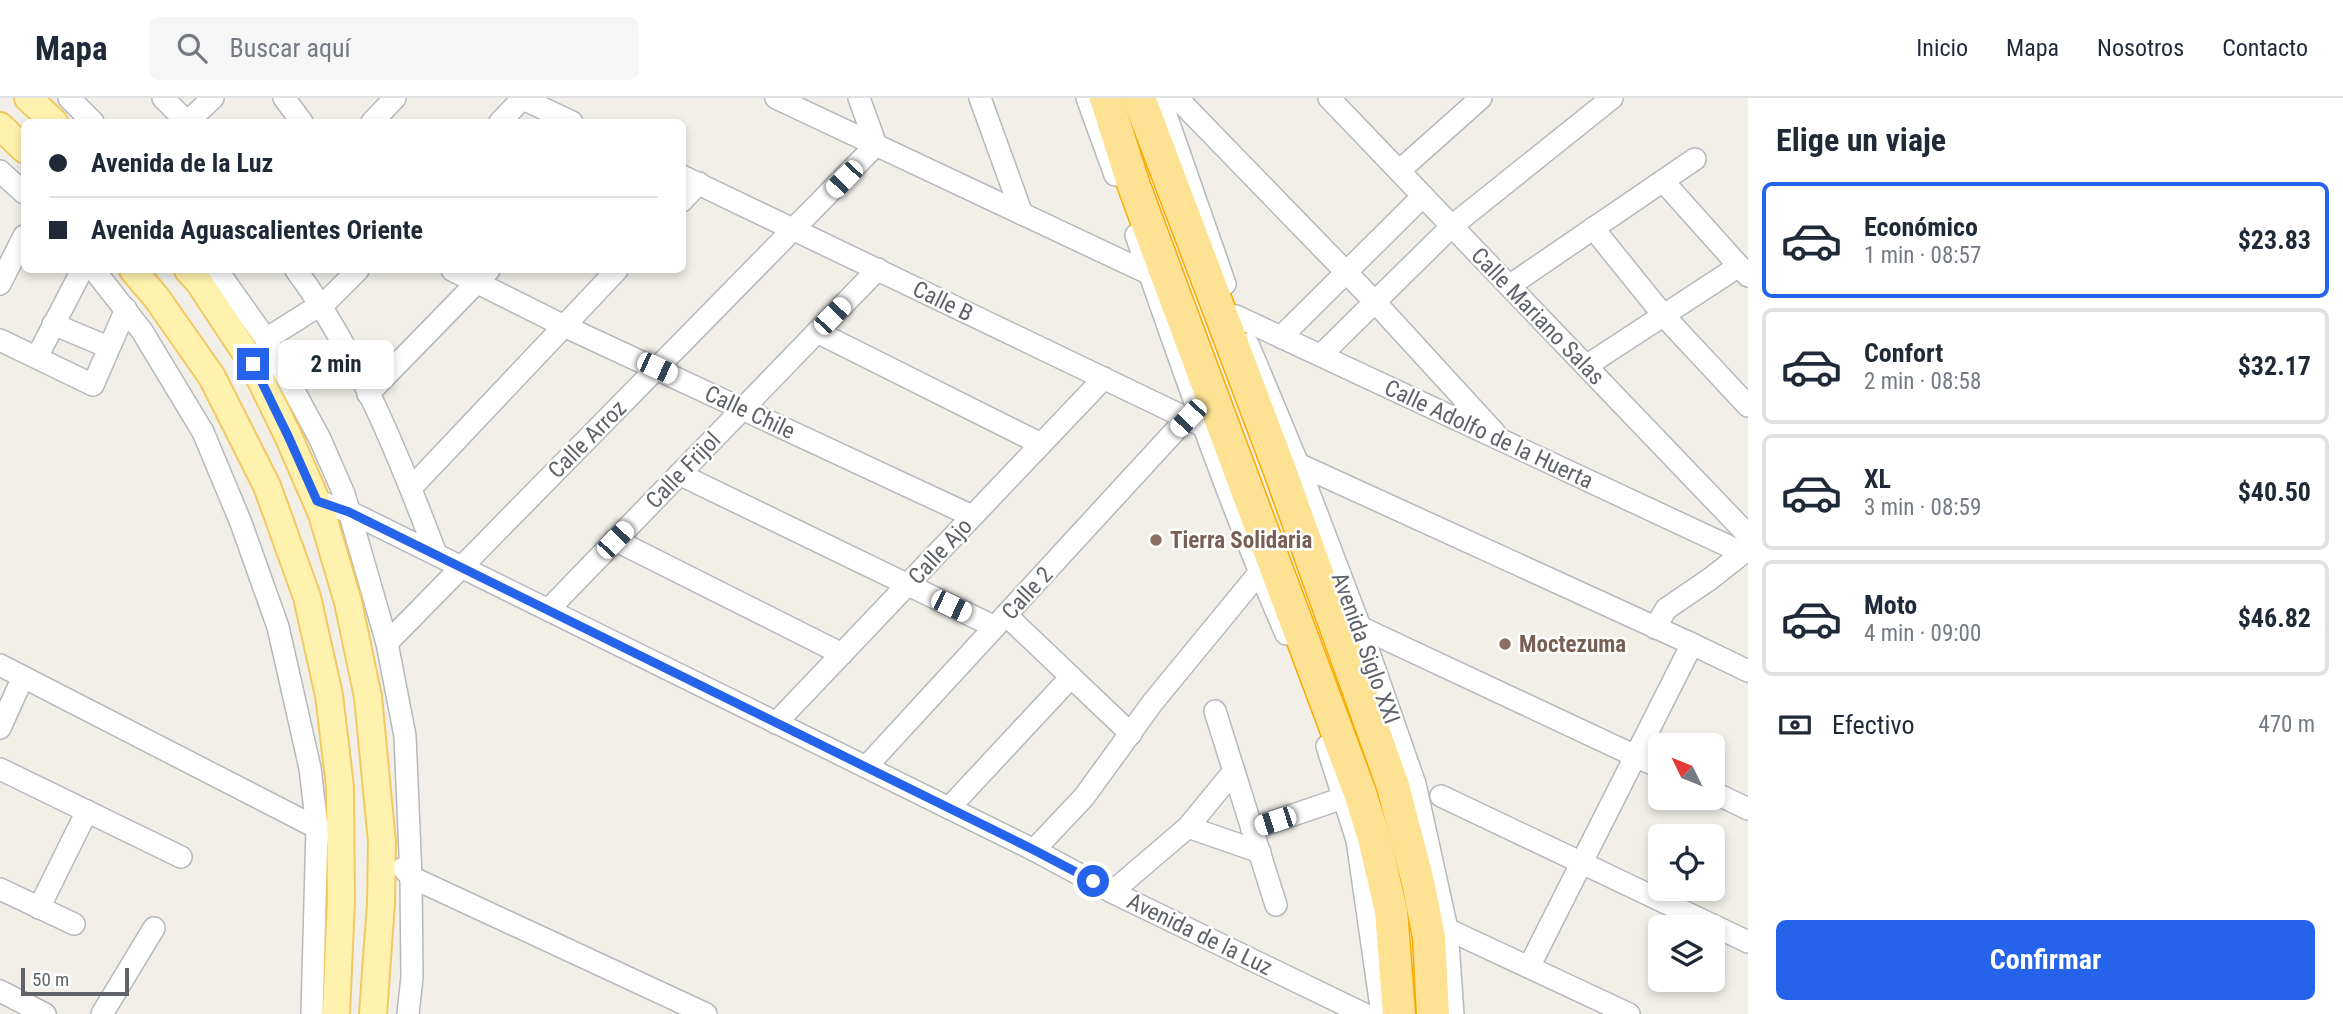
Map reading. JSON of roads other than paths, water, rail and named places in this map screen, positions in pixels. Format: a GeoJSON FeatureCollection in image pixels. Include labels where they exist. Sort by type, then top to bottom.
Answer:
{"type":"FeatureCollection","features":[{"type":"Feature","properties":{"kind":"highway"},"geometry":{"type":"LineString","coordinates":[[1106,98],[1123,176],[1360,793],[1374,838],[1391,911],[1399,1014]]}},
{"type":"Feature","properties":{"kind":"highway","name":"Avenida Siglo XXI"},"geometry":{"type":"LineString","coordinates":[[1139,98],[1205,250],[1288,466],[1393,786],[1418,881],[1429,937],[1433,1014]]}},
{"type":"Feature","properties":{"kind":"highway"},"geometry":{"type":"LineString","coordinates":[[1396,961],[1431,973]]}},
{"type":"Feature","properties":{"kind":"main road"},"geometry":{"type":"LineString","coordinates":[[28,98],[51,119]]}},
{"type":"Feature","properties":{"kind":"main road"},"geometry":{"type":"LineString","coordinates":[[0,126],[21,146]]}},
{"type":"Feature","properties":{"kind":"main road"},"geometry":{"type":"LineString","coordinates":[[136,273],[156,297],[212,377],[267,486],[307,597],[329,695],[340,787],[341,900],[336,1014]]}},
{"type":"Feature","properties":{"kind":"main road"},"geometry":{"type":"LineString","coordinates":[[191,273],[253,364],[289,438],[317,501],[348,602],[368,697],[382,842],[382,890],[373,1014]]}},
{"type":"Feature","properties":{"kind":"street"},"geometry":{"type":"LineString","coordinates":[[69,98],[90,119]]}},
{"type":"Feature","properties":{"kind":"street"},"geometry":{"type":"LineString","coordinates":[[163,98],[184,119]]}},
{"type":"Feature","properties":{"kind":"street"},"geometry":{"type":"LineString","coordinates":[[190,119],[213,98]]}},
{"type":"Feature","properties":{"kind":"street"},"geometry":{"type":"LineString","coordinates":[[284,98],[300,119]]}},
{"type":"Feature","properties":{"kind":"street"},"geometry":{"type":"LineString","coordinates":[[375,119],[395,98]]}},
{"type":"Feature","properties":{"kind":"street"},"geometry":{"type":"LineString","coordinates":[[503,119],[522,98],[566,119]]}},
{"type":"Feature","properties":{"kind":"street"},"geometry":{"type":"LineString","coordinates":[[776,98],[1150,274]]}},
{"type":"Feature","properties":{"kind":"street"},"geometry":{"type":"LineString","coordinates":[[859,98],[876,145]]}},
{"type":"Feature","properties":{"kind":"street"},"geometry":{"type":"LineString","coordinates":[[980,98],[1022,214]]}},
{"type":"Feature","properties":{"kind":"street"},"geometry":{"type":"LineString","coordinates":[[1087,98],[1123,176],[1195,422],[1316,703],[1357,840],[1382,1014]]}},
{"type":"Feature","properties":{"kind":"street","name":"Avenida Siglo XXI"},"geometry":{"type":"LineString","coordinates":[[1160,98],[1205,250],[1236,316],[1288,466],[1360,627],[1415,784],[1447,929],[1453,1014]]}},
{"type":"Feature","properties":{"kind":"street"},"geometry":{"type":"LineString","coordinates":[[1177,98],[1375,302],[1501,439]]}},
{"type":"Feature","properties":{"kind":"street"},"geometry":{"type":"LineString","coordinates":[[1399,171],[1481,98]]}},
{"type":"Feature","properties":{"kind":"street"},"geometry":{"type":"LineString","coordinates":[[1321,355],[1452,226],[1612,98]]}},
{"type":"Feature","properties":{"kind":"street","name":"Calle Mariano Salas"},"geometry":{"type":"LineString","coordinates":[[1337,101],[1399,171],[1586,366],[1746,542]]}},
{"type":"Feature","properties":{"kind":"street","name":"Calle Arroz"},"geometry":{"type":"LineString","coordinates":[[387,643],[876,145]]}},
{"type":"Feature","properties":{"kind":"street"},"geometry":{"type":"LineString","coordinates":[[1509,286],[1695,159]]}},
{"type":"Feature","properties":{"kind":"street"},"geometry":{"type":"LineString","coordinates":[[0,171],[21,190]]}},
{"type":"Feature","properties":{"kind":"street","name":"Calle B"},"geometry":{"type":"LineString","coordinates":[[691,179],[1195,422]]}},
{"type":"Feature","properties":{"kind":"street"},"geometry":{"type":"LineString","coordinates":[[1586,366],[1664,316],[1744,271],[1663,181]]}},
{"type":"Feature","properties":{"kind":"street"},"geometry":{"type":"LineString","coordinates":[[1281,337],[1423,196]]}},
{"type":"Feature","properties":{"kind":"street"},"geometry":{"type":"LineString","coordinates":[[1593,228],[1664,316],[1748,406]]}},
{"type":"Feature","properties":{"kind":"street"},"geometry":{"type":"LineString","coordinates":[[0,284],[21,242]]}},
{"type":"Feature","properties":{"kind":"street","name":"Calle Frijol"},"geometry":{"type":"LineString","coordinates":[[548,610],[878,270]]}},
{"type":"Feature","properties":{"kind":"street"},"geometry":{"type":"LineString","coordinates":[[37,357],[80,273]]}},
{"type":"Feature","properties":{"kind":"street"},"geometry":{"type":"LineString","coordinates":[[96,273],[142,331],[203,432],[241,523],[278,626],[310,768],[317,828],[312,1014]]}},
{"type":"Feature","properties":{"kind":"street"},"geometry":{"type":"LineString","coordinates":[[219,273],[266,339],[320,439],[344,494],[387,643],[405,736],[411,877],[412,977],[408,1014]]}},
{"type":"Feature","properties":{"kind":"street"},"geometry":{"type":"LineString","coordinates":[[298,273],[321,304],[368,394],[411,488],[436,554]]}},
{"type":"Feature","properties":{"kind":"street"},"geometry":{"type":"LineString","coordinates":[[266,339],[328,300],[355,273]]}},
{"type":"Feature","properties":{"kind":"street"},"geometry":{"type":"LineString","coordinates":[[411,488],[614,273]]}},
{"type":"Feature","properties":{"kind":"street"},"geometry":{"type":"LineString","coordinates":[[368,394],[482,276]]}},
{"type":"Feature","properties":{"kind":"street","name":"Calle Chile"},"geometry":{"type":"LineString","coordinates":[[482,276],[564,326],[972,516]]}},
{"type":"Feature","properties":{"kind":"street"},"geometry":{"type":"LineString","coordinates":[[0,340],[93,385],[125,309]]}},
{"type":"Feature","properties":{"kind":"street","name":"Calle Adolfo de la Huerta"},"geometry":{"type":"LineString","coordinates":[[1236,316],[1501,439],[1746,542]]}},
{"type":"Feature","properties":{"kind":"street"},"geometry":{"type":"LineString","coordinates":[[53,324],[108,347]]}},
{"type":"Feature","properties":{"kind":"street"},"geometry":{"type":"LineString","coordinates":[[817,332],[1041,444]]}},
{"type":"Feature","properties":{"kind":"street","name":"Calle Ajo"},"geometry":{"type":"LineString","coordinates":[[776,723],[1104,378]]}},
{"type":"Feature","properties":{"kind":"street","name":"Calle 2"},"geometry":{"type":"LineString","coordinates":[[866,767],[1001,621],[1195,422]]}},
{"type":"Feature","properties":{"kind":"street"},"geometry":{"type":"LineString","coordinates":[[1288,466],[1748,671]]}},
{"type":"Feature","properties":{"kind":"street"},"geometry":{"type":"LineString","coordinates":[[679,474],[908,585],[1001,621],[1071,677],[1131,734]]}},
{"type":"Feature","properties":{"kind":"street","name":"Avenida de la Luz"},"geometry":{"type":"LineString","coordinates":[[317,501],[349,512],[436,554],[1034,850],[1112,892],[1364,1014]]}},
{"type":"Feature","properties":{"kind":"street"},"geometry":{"type":"LineString","coordinates":[[615,540],[842,654]]}},
{"type":"Feature","properties":{"kind":"street"},"geometry":{"type":"LineString","coordinates":[[1655,628],[1665,609],[1710,579],[1746,542]]}},
{"type":"Feature","properties":{"kind":"street"},"geometry":{"type":"LineString","coordinates":[[1034,850],[1084,797],[1153,702],[1259,573]]}},
{"type":"Feature","properties":{"kind":"street"},"geometry":{"type":"LineString","coordinates":[[1360,627],[1648,762]]}},
{"type":"Feature","properties":{"kind":"street"},"geometry":{"type":"LineString","coordinates":[[1528,967],[1692,644]]}},
{"type":"Feature","properties":{"kind":"street"},"geometry":{"type":"LineString","coordinates":[[0,665],[340,840]]}},
{"type":"Feature","properties":{"kind":"street"},"geometry":{"type":"LineString","coordinates":[[0,728],[23,677]]}},
{"type":"Feature","properties":{"kind":"street"},"geometry":{"type":"LineString","coordinates":[[949,808],[1071,677]]}},
{"type":"Feature","properties":{"kind":"street"},"geometry":{"type":"LineString","coordinates":[[1215,712],[1276,905]]}},
{"type":"Feature","properties":{"kind":"street"},"geometry":{"type":"LineString","coordinates":[[0,769],[181,857]]}},
{"type":"Feature","properties":{"kind":"street"},"geometry":{"type":"LineString","coordinates":[[1112,892],[1188,827],[1234,771]]}},
{"type":"Feature","properties":{"kind":"street"},"geometry":{"type":"LineString","coordinates":[[1441,796],[1748,942]]}},
{"type":"Feature","properties":{"kind":"street"},"geometry":{"type":"LineString","coordinates":[[1252,829],[1343,798]]}},
{"type":"Feature","properties":{"kind":"street"},"geometry":{"type":"LineString","coordinates":[[1726,798],[1748,809]]}},
{"type":"Feature","properties":{"kind":"street"},"geometry":{"type":"LineString","coordinates":[[39,908],[87,811]]}},
{"type":"Feature","properties":{"kind":"street"},"geometry":{"type":"LineString","coordinates":[[1188,827],[1259,852]]}},
{"type":"Feature","properties":{"kind":"street"},"geometry":{"type":"LineString","coordinates":[[382,842],[411,877],[706,1014]]}},
{"type":"Feature","properties":{"kind":"street"},"geometry":{"type":"LineString","coordinates":[[0,889],[74,924]]}},
{"type":"Feature","properties":{"kind":"street"},"geometry":{"type":"LineString","coordinates":[[102,1014],[154,928]]}},
{"type":"Feature","properties":{"kind":"street"},"geometry":{"type":"LineString","coordinates":[[1447,929],[1629,1014]]}},
{"type":"Feature","properties":{"kind":"street"},"geometry":{"type":"LineString","coordinates":[[0,991],[46,1014]]}},
{"type":"Feature","properties":{"kind":"place","name":"Tierra Solidaria"},"geometry":{"type":"Point","coordinates":[1156,540]}},
{"type":"Feature","properties":{"kind":"place","name":"Moctezuma"},"geometry":{"type":"Point","coordinates":[1505,644]}}]}
